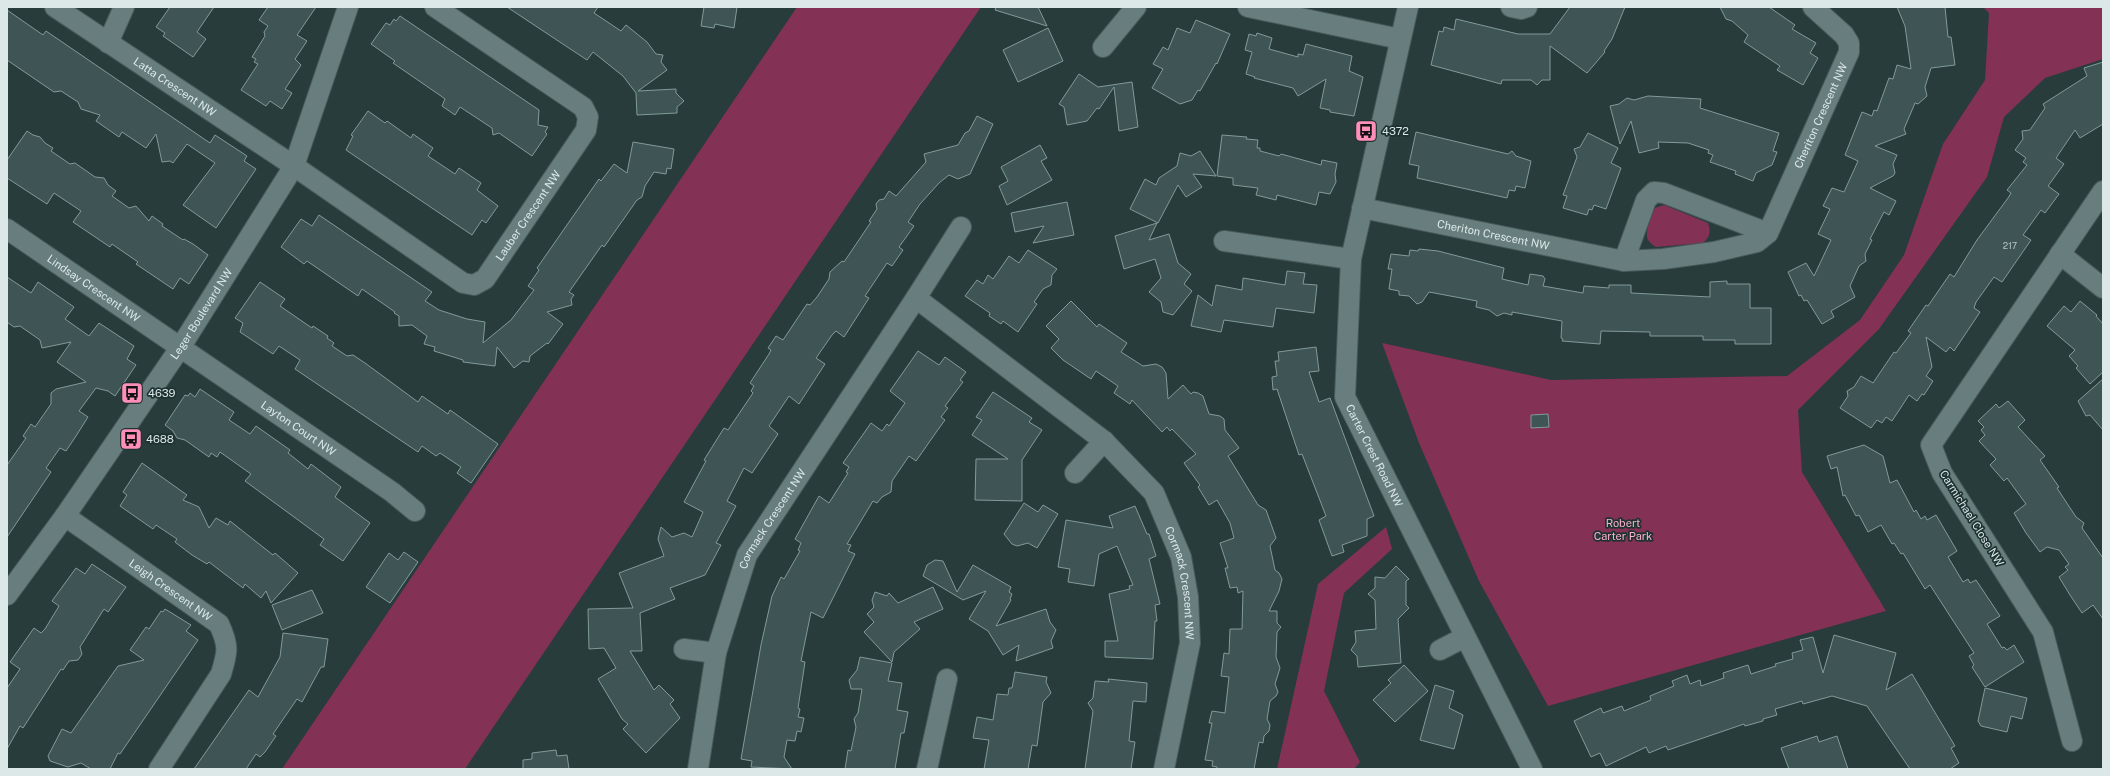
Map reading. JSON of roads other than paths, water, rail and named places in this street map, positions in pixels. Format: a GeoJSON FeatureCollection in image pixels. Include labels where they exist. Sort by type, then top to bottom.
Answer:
{"type":"FeatureCollection","features":[{"type":"Feature","properties":{"kind":"street","name":"Latta Crescent NW"},"geometry":{"type":"LineString","coordinates":[[55,7],[294,166]]}},
{"type":"Feature","properties":{"kind":"street"},"geometry":{"type":"LineString","coordinates":[[108,42],[124,7]]}},
{"type":"Feature","properties":{"kind":"street","name":"Leger Boulevard NW"},"geometry":{"type":"LineString","coordinates":[[7,595],[65,516],[180,348],[294,166],[348,7]]}},
{"type":"Feature","properties":{"kind":"street","name":"Lauber Crescent NW"},"geometry":{"type":"LineString","coordinates":[[294,166],[463,283],[474,285],[485,279],[586,130],[588,117],[583,107],[435,7]]}},
{"type":"Feature","properties":{"kind":"street"},"geometry":{"type":"LineString","coordinates":[[1103,47],[1136,7]]}},
{"type":"Feature","properties":{"kind":"street"},"geometry":{"type":"LineString","coordinates":[[1248,7],[1400,39]]}},
{"type":"Feature","properties":{"kind":"street","name":"Carter Crest Road NW"},"geometry":{"type":"LineString","coordinates":[[1408,7],[1351,259],[1345,397],[1532,769]]}},
{"type":"Feature","properties":{"kind":"street"},"geometry":{"type":"LineString","coordinates":[[1511,7],[1521,9],[1527,7]]}},
{"type":"Feature","properties":{"kind":"street","name":"Cheriton Crescent NW"},"geometry":{"type":"LineString","coordinates":[[1362,208],[1624,261],[1663,259],[1714,252],[1758,242],[1768,233],[1849,52],[1849,43],[1844,35],[1813,7]]}},
{"type":"Feature","properties":{"kind":"street","name":"Carmichael Close NW"},"geometry":{"type":"LineString","coordinates":[[2072,741],[2044,632],[1942,473],[1931,445],[2103,191]]}},
{"type":"Feature","properties":{"kind":"street"},"geometry":{"type":"LineString","coordinates":[[1624,261],[1646,200],[1654,192],[1664,193],[1768,233]]}},
{"type":"Feature","properties":{"kind":"street","name":"Cormack Crescent NW"},"geometry":{"type":"LineString","coordinates":[[698,769],[716,653],[747,555],[961,227]]}},
{"type":"Feature","properties":{"kind":"street","name":"Lindsay Crescent NW"},"geometry":{"type":"LineString","coordinates":[[7,229],[180,348]]}},
{"type":"Feature","properties":{"kind":"street"},"geometry":{"type":"LineString","coordinates":[[1224,241],[1351,259]]}},
{"type":"Feature","properties":{"kind":"street"},"geometry":{"type":"LineString","coordinates":[[2060,254],[2103,288]]}},
{"type":"Feature","properties":{"kind":"street","name":"Cormack Crescent NW"},"geometry":{"type":"LineString","coordinates":[[916,298],[1104,441],[1154,493],[1181,557],[1188,597],[1190,643],[1164,769]]}},
{"type":"Feature","properties":{"kind":"street","name":"Layton Court NW"},"geometry":{"type":"LineString","coordinates":[[180,348],[392,492],[415,511]]}},
{"type":"Feature","properties":{"kind":"street"},"geometry":{"type":"LineString","coordinates":[[1075,473],[1104,441]]}},
{"type":"Feature","properties":{"kind":"street","name":"Leigh Crescent NW"},"geometry":{"type":"LineString","coordinates":[[65,516],[219,624],[227,642],[226,658],[221,674],[158,769]]}},
{"type":"Feature","properties":{"kind":"street"},"geometry":{"type":"LineString","coordinates":[[1440,650],[1466,637]]}},
{"type":"Feature","properties":{"kind":"street"},"geometry":{"type":"LineString","coordinates":[[684,650],[716,653]]}},
{"type":"Feature","properties":{"kind":"street"},"geometry":{"type":"LineString","coordinates":[[927,769],[947,679]]}},
{"type":"Feature","properties":{"kind":"place","name":"4372"},"geometry":{"type":"Point","coordinates":[1366,131]}},
{"type":"Feature","properties":{"kind":"place","name":"4639"},"geometry":{"type":"Point","coordinates":[132,393]}},
{"type":"Feature","properties":{"kind":"place","name":"4688"},"geometry":{"type":"Point","coordinates":[131,439]}},
{"type":"Feature","properties":{"kind":"park label","name":"Robert Carter Park"},"geometry":{"type":"Point","coordinates":[1623,529]}}]}
